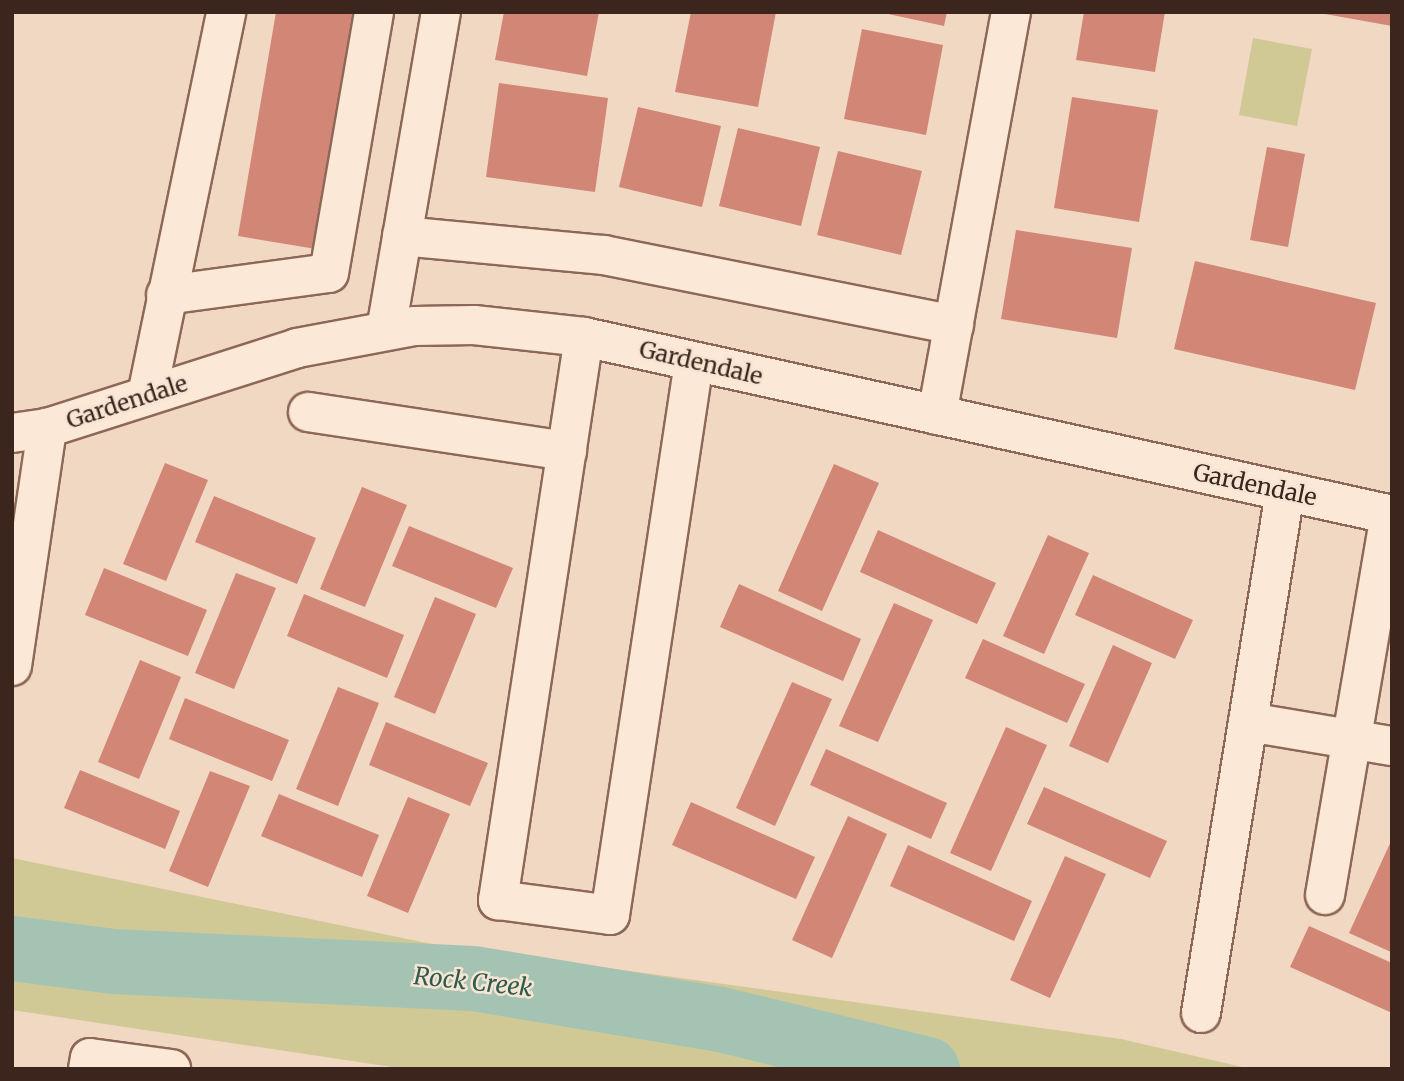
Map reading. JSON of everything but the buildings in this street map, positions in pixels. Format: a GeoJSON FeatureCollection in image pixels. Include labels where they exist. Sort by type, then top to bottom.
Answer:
{"type":"FeatureCollection","features":[{"type":"Feature","properties":{"kind":"street"},"geometry":{"type":"LineString","coordinates":[[148,395],[166,295],[226,12]]}},
{"type":"Feature","properties":{"kind":"street"},"geometry":{"type":"LineString","coordinates":[[166,295],[329,273],[374,12]]}},
{"type":"Feature","properties":{"kind":"street"},"geometry":{"type":"LineString","coordinates":[[386,330],[441,12]]}},
{"type":"Feature","properties":{"kind":"street"},"geometry":{"type":"LineString","coordinates":[[937,415],[1011,12]]}},
{"type":"Feature","properties":{"kind":"street"},"geometry":{"type":"LineString","coordinates":[[402,236],[604,255],[954,325]]}},
{"type":"Feature","properties":{"kind":"street","name":"Gardendale"},"geometry":{"type":"LineString","coordinates":[[30,431],[297,348],[386,330],[474,325],[584,337],[1391,515]]}},
{"type":"Feature","properties":{"kind":"street"},"geometry":{"type":"LineString","coordinates":[[584,337],[498,900],[610,915],[694,362]]}},
{"type":"Feature","properties":{"kind":"street"},"geometry":{"type":"LineString","coordinates":[[308,412],[567,452]]}},
{"type":"Feature","properties":{"kind":"street"},"geometry":{"type":"LineString","coordinates":[[12,666],[30,431]]}},
{"type":"Feature","properties":{"kind":"street"},"geometry":{"type":"LineString","coordinates":[[1201,1013],[1285,492]]}},
{"type":"Feature","properties":{"kind":"street"},"geometry":{"type":"LineString","coordinates":[[1325,895],[1391,515]]}},
{"type":"Feature","properties":{"kind":"street"},"geometry":{"type":"LineString","coordinates":[[1248,722],[1392,747]]}},
{"type":"Feature","properties":{"kind":"street"},"geometry":{"type":"LineString","coordinates":[[88,1069],[90,1058],[171,1069]]}},
{"type":"Feature","properties":{"kind":"shaded area"},"geometry":{"type":"Polygon","coordinates":[[[1253,38],[1312,49],[1297,126],[1239,115],[1253,38]]]}},
{"type":"Feature","properties":{"kind":"shaded area"},"geometry":{"type":"Polygon","coordinates":[[[12,858],[427,943],[1121,1039],[1251,1069],[405,1069],[12,1010],[12,858]]]}},
{"type":"Feature","properties":{"kind":"waterway","name":"Rock Creek"},"geometry":{"type":"LineString","coordinates":[[12,948],[113,961],[473,978],[720,1019],[927,1069]]}}]}
